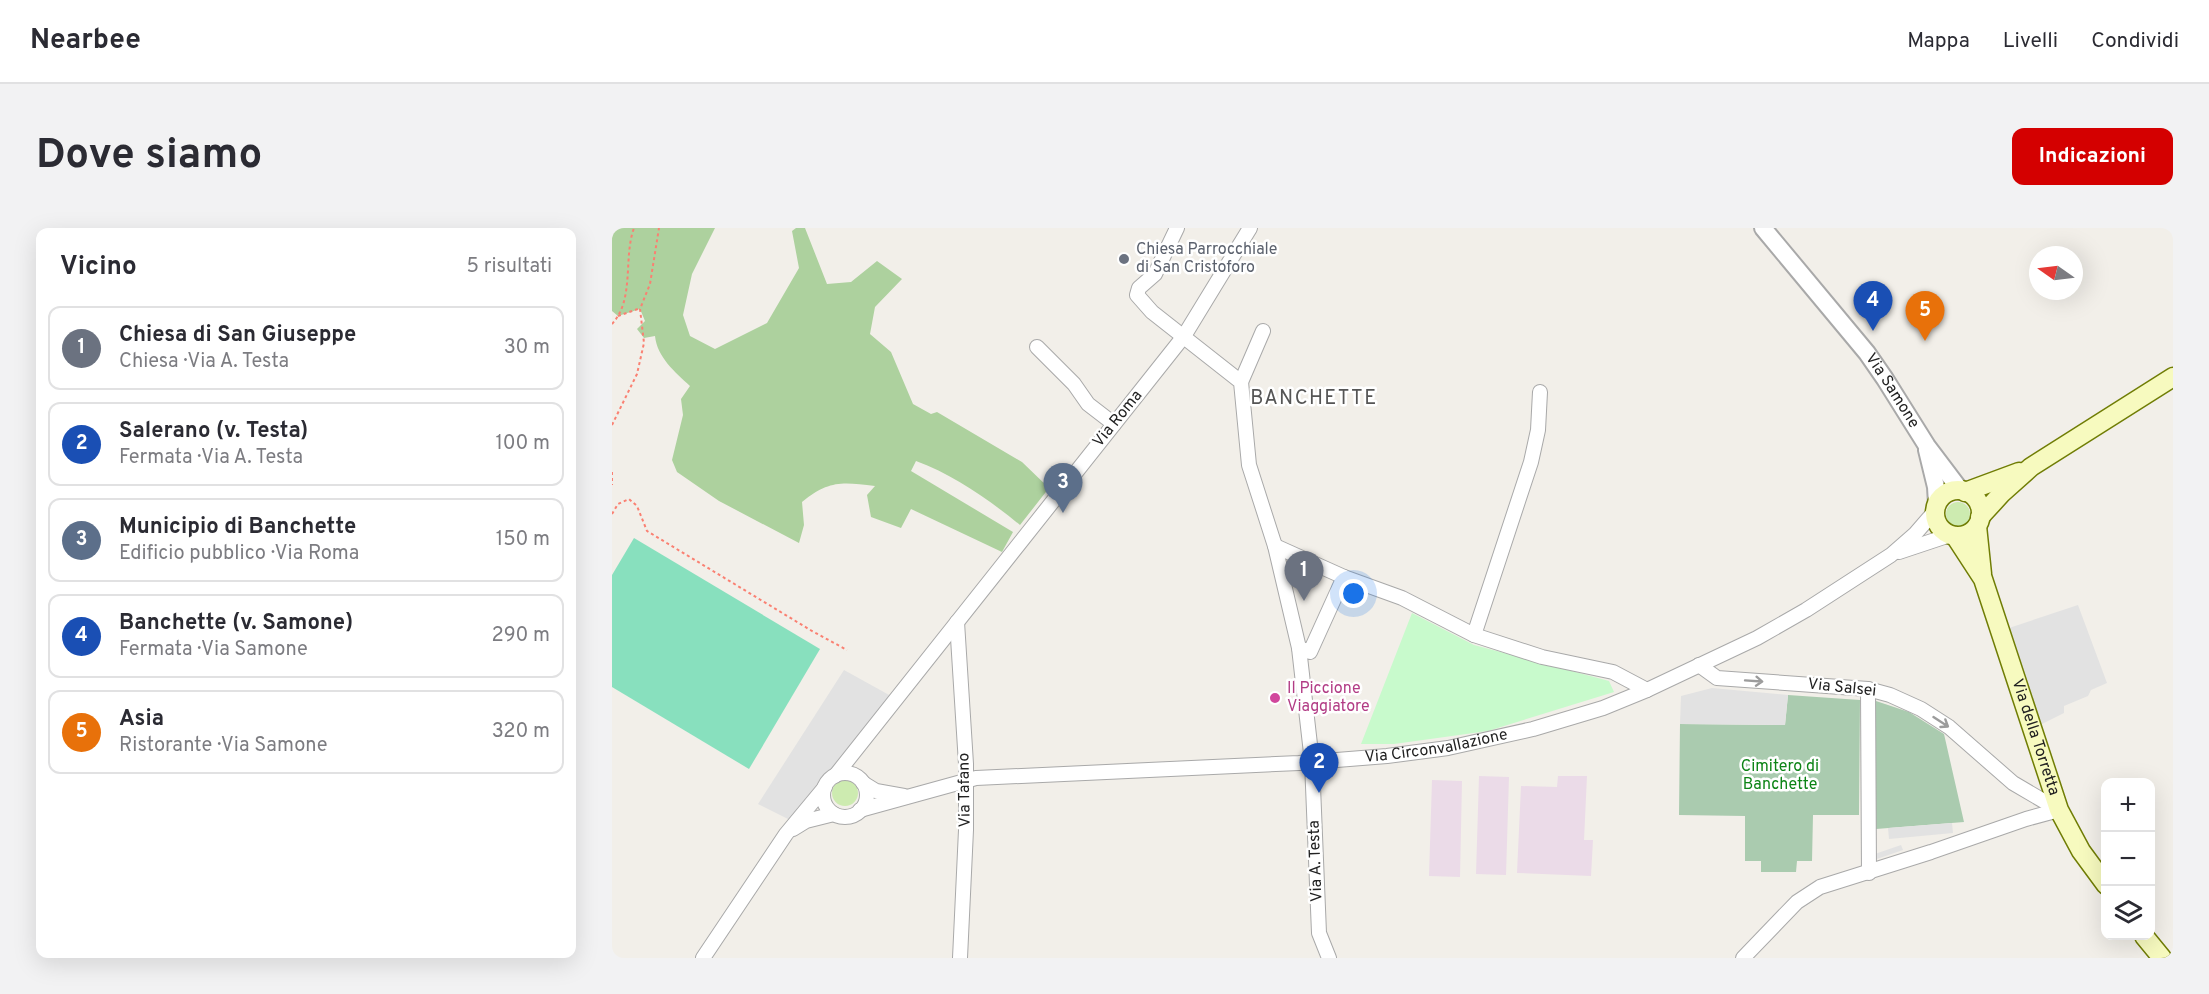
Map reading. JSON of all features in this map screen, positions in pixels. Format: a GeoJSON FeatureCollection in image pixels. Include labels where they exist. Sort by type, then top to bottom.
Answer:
{"type":"FeatureCollection","features":[{"type":"Feature","properties":{"kind":"main road"},"geometry":{"type":"LineString","coordinates":[[1952,535],[1971,532],[2002,493],[2031,467],[2173,377]]}},
{"type":"Feature","properties":{"kind":"main road"},"geometry":{"type":"LineString","coordinates":[[1983,579],[1952,535],[1938,525],[1936,507],[1948,493],[1963,492],[2031,467]]}},
{"type":"Feature","properties":{"kind":"main road"},"geometry":{"type":"LineString","coordinates":[[1963,492],[1975,499],[1979,506],[1978,521],[1983,579]]}},
{"type":"Feature","properties":{"kind":"main road","name":"Via della Torretta"},"geometry":{"type":"LineString","coordinates":[[1983,579],[2059,810],[2081,851],[2101,878]]}},
{"type":"Feature","properties":{"kind":"main road"},"geometry":{"type":"LineString","coordinates":[[2147,940],[2162,958]]}},
{"type":"Feature","properties":{"kind":"street"},"geometry":{"type":"LineString","coordinates":[[1177,228],[1155,274],[1139,288],[1137,295],[1152,312],[1241,382],[1263,331]]}},
{"type":"Feature","properties":{"kind":"street","name":"Via Roma"},"geometry":{"type":"LineString","coordinates":[[835,776],[1184,336],[1250,228]]}},
{"type":"Feature","properties":{"kind":"street","name":"Via Samone"},"geometry":{"type":"LineString","coordinates":[[1763,228],[1867,353],[1896,395],[1926,446],[1963,492]]}},
{"type":"Feature","properties":{"kind":"street"},"geometry":{"type":"LineString","coordinates":[[1037,347],[1074,384],[1088,404],[1114,424]]}},
{"type":"Feature","properties":{"kind":"street","name":"Via A. Testa"},"geometry":{"type":"LineString","coordinates":[[1241,382],[1249,465],[1275,546],[1299,648],[1312,762],[1319,933],[1329,958]]}},
{"type":"Feature","properties":{"kind":"street"},"geometry":{"type":"LineString","coordinates":[[1474,635],[1531,462],[1538,430],[1540,392]]}},
{"type":"Feature","properties":{"kind":"street","name":"Via Samone"},"geometry":{"type":"LineString","coordinates":[[1926,446],[1936,487],[1936,507]]}},
{"type":"Feature","properties":{"kind":"street","name":"Via Circonvallazione"},"geometry":{"type":"LineString","coordinates":[[860,810],[975,778],[1312,762],[1387,756],[1448,748],[1533,729],[1603,708],[1647,690],[1756,638],[1806,610],[1891,555],[1915,534],[1936,507]]}},
{"type":"Feature","properties":{"kind":"street","name":"Via Circonvallazione"},"geometry":{"type":"LineString","coordinates":[[1891,555],[1952,535]]}},
{"type":"Feature","properties":{"kind":"street"},"geometry":{"type":"LineString","coordinates":[[1275,546],[1344,577],[1402,598],[1474,635],[1542,657],[1613,672],[1647,690]]}},
{"type":"Feature","properties":{"kind":"street"},"geometry":{"type":"LineString","coordinates":[[1299,648],[1310,652],[1344,577]]}},
{"type":"Feature","properties":{"kind":"street","name":"Via Tafano"},"geometry":{"type":"LineString","coordinates":[[957,621],[966,780],[960,958]]}},
{"type":"Feature","properties":{"kind":"street","name":"Via Salsei"},"geometry":{"type":"LineString","coordinates":[[1699,665],[1717,678],[1868,689],[1890,695],[1921,709],[1949,727],[2013,783],[2059,810]]}},
{"type":"Feature","properties":{"kind":"street"},"geometry":{"type":"LineString","coordinates":[[1868,689],[1869,873]]}},
{"type":"Feature","properties":{"kind":"street","name":"Via Roma"},"geometry":{"type":"LineString","coordinates":[[859,779],[861,741]]}},
{"type":"Feature","properties":{"kind":"street"},"geometry":{"type":"LineString","coordinates":[[703,958],[786,834],[825,787],[835,776],[849,773],[859,779],[867,797],[860,810],[848,816],[834,814],[806,821],[786,834]]}},
{"type":"Feature","properties":{"kind":"street","name":"Via Circonvallazione"},"geometry":{"type":"LineString","coordinates":[[859,779],[876,791],[906,796]]}},
{"type":"Feature","properties":{"kind":"street"},"geometry":{"type":"LineString","coordinates":[[825,787],[826,805],[834,814]]}},
{"type":"Feature","properties":{"kind":"street"},"geometry":{"type":"LineString","coordinates":[[1743,958],[1797,902],[1820,887],[2059,810]]}},
{"type":"Feature","properties":{"kind":"path"},"geometry":{"type":"LineString","coordinates":[[612,324],[618,316],[626,294],[627,266],[634,228]]}},
{"type":"Feature","properties":{"kind":"path"},"geometry":{"type":"LineString","coordinates":[[612,424],[637,374],[642,354],[644,343],[639,309],[650,284],[658,228]]}},
{"type":"Feature","properties":{"kind":"path"},"geometry":{"type":"LineString","coordinates":[[618,316],[639,309]]}},
{"type":"Feature","properties":{"kind":"path"},"geometry":{"type":"LineString","coordinates":[[612,472],[612,485]]}},
{"type":"Feature","properties":{"kind":"path"},"geometry":{"type":"LineString","coordinates":[[612,514],[618,504],[629,499],[637,506],[647,531],[802,626],[847,650]]}},
{"type":"Feature","properties":{"kind":"shaded area"},"geometry":{"type":"Polygon","coordinates":[[[2078,605],[2107,683],[2091,690],[2088,696],[2064,706],[2064,713],[2040,725],[2009,628],[2078,605]]]}},
{"type":"Feature","properties":{"kind":"shaded area"},"geometry":{"type":"Polygon","coordinates":[[[844,670],[891,696],[790,820],[758,804],[844,670]]]}},
{"type":"Feature","properties":{"kind":"shaded area"},"geometry":{"type":"Polygon","coordinates":[[[1712,688],[1788,695],[1785,725],[1680,724],[1681,696],[1712,688]]]}},
{"type":"Feature","properties":{"kind":"shaded area"},"geometry":{"type":"Polygon","coordinates":[[[1479,776],[1509,777],[1506,875],[1476,874],[1479,776]]]}},
{"type":"Feature","properties":{"kind":"shaded area"},"geometry":{"type":"Polygon","coordinates":[[[1558,776],[1587,776],[1584,840],[1593,840],[1591,876],[1517,873],[1521,786],[1557,787],[1558,776]]]}},
{"type":"Feature","properties":{"kind":"shaded area"},"geometry":{"type":"Polygon","coordinates":[[[1432,780],[1462,781],[1460,877],[1429,876],[1432,780]]]}},
{"type":"Feature","properties":{"kind":"shaded area"},"geometry":{"type":"Polygon","coordinates":[[[1952,823],[1953,833],[1889,839],[1888,828],[1952,823]]]}},
{"type":"Feature","properties":{"kind":"shaded area"},"geometry":{"type":"Polygon","coordinates":[[[1901,845],[1903,850],[1874,860],[1872,855],[1901,845]]]}},
{"type":"Feature","properties":{"kind":"green space"},"geometry":{"type":"Polygon","coordinates":[[[612,228],[715,228],[692,274],[683,315],[690,336],[715,349],[767,323],[799,268],[792,231],[796,228],[805,228],[827,284],[851,282],[877,261],[902,279],[875,307],[870,334],[891,352],[913,404],[931,414],[937,412],[1022,462],[1049,488],[1020,525],[970,488],[916,461],[911,471],[1013,532],[1002,552],[911,509],[901,528],[871,517],[867,495],[875,486],[836,484],[820,490],[802,502],[804,525],[799,543],[719,501],[677,472],[672,460],[683,415],[681,399],[690,386],[663,357],[656,344],[655,336],[644,338],[637,329],[645,321],[640,309],[618,316],[612,311],[612,228]]]}},
{"type":"Feature","properties":{"kind":"green space"},"geometry":{"type":"Polygon","coordinates":[[[1958,502],[1967,505],[1970,514],[1967,523],[1958,526],[1949,523],[1946,514],[1949,505],[1958,502]]]}},
{"type":"Feature","properties":{"kind":"green space"},"geometry":{"type":"Polygon","coordinates":[[[634,538],[820,649],[749,769],[612,687],[612,575],[634,538]]]}},
{"type":"Feature","properties":{"kind":"green space"},"geometry":{"type":"Polygon","coordinates":[[[1412,613],[1474,645],[1609,681],[1614,692],[1488,731],[1394,744],[1361,744],[1412,613]]]}},
{"type":"Feature","properties":{"kind":"green space","name":"Cimitero di Banchette"},"geometry":{"type":"Polygon","coordinates":[[[1788,695],[1860,700],[1859,815],[1813,815],[1812,861],[1797,861],[1796,872],[1761,872],[1761,861],[1745,861],[1745,816],[1679,815],[1680,724],[1785,725],[1788,695]]]}},
{"type":"Feature","properties":{"kind":"green space"},"geometry":{"type":"Polygon","coordinates":[[[1873,700],[1909,712],[1944,734],[1964,822],[1876,829],[1873,700]]]}},
{"type":"Feature","properties":{"kind":"green space"},"geometry":{"type":"Polygon","coordinates":[[[845,780],[854,784],[858,793],[854,802],[845,806],[836,802],[832,793],[836,784],[845,780]]]}},
{"type":"Feature","properties":{"kind":"place","name":"Chiesa Parrocchiale di San Cristoforo"},"geometry":{"type":"Point","coordinates":[1124,259]}},
{"type":"Feature","properties":{"kind":"place","name":"Banchette (v. Samone)"},"geometry":{"type":"Point","coordinates":[1873,331]}},
{"type":"Feature","properties":{"kind":"place","name":"Asia"},"geometry":{"type":"Point","coordinates":[1925,341]}},
{"type":"Feature","properties":{"kind":"place","name":"Municipio di Banchette"},"geometry":{"type":"Point","coordinates":[1063,513]}},
{"type":"Feature","properties":{"kind":"place","name":"Chiesa di San Giuseppe"},"geometry":{"type":"Point","coordinates":[1304,601]}},
{"type":"Feature","properties":{"kind":"place","name":"Il Piccione Viaggiatore"},"geometry":{"type":"Point","coordinates":[1275,698]}},
{"type":"Feature","properties":{"kind":"place","name":"Salerano (v. Testa)"},"geometry":{"type":"Point","coordinates":[1319,793]}},
{"type":"Feature","properties":{"kind":"district","name":"BANCHETTE"},"geometry":{"type":"Point","coordinates":[1314,399]}}]}
